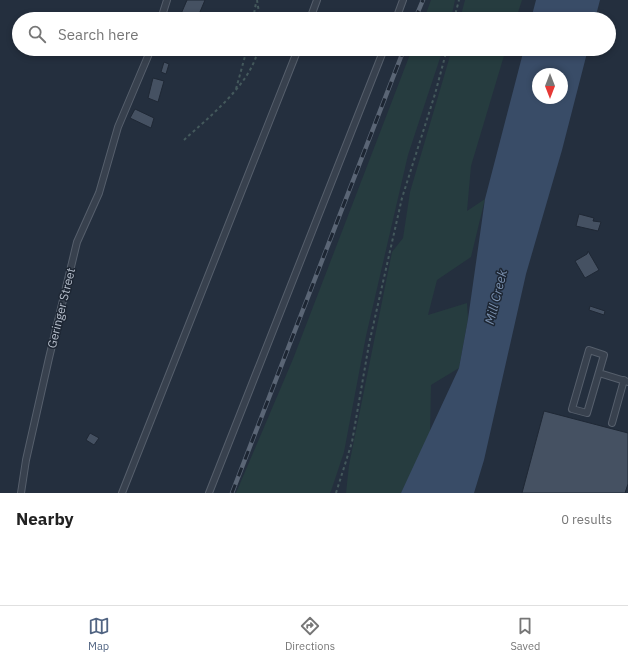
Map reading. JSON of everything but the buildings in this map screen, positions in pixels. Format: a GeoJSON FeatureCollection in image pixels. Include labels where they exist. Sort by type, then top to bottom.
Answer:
{"type":"FeatureCollection","features":[{"type":"Feature","properties":{"kind":"lane"},"geometry":{"type":"LineString","coordinates":[[163,12],[167,0]]}},
{"type":"Feature","properties":{"kind":"lane"},"geometry":{"type":"LineString","coordinates":[[313,12],[317,0]]}},
{"type":"Feature","properties":{"kind":"lane"},"geometry":{"type":"LineString","coordinates":[[399,12],[403,0]]}},
{"type":"Feature","properties":{"kind":"lane","name":"Geringer Street"},"geometry":{"type":"LineString","coordinates":[[21,493],[26,460],[47,365],[77,242],[99,193],[118,127],[148,56]]}},
{"type":"Feature","properties":{"kind":"lane"},"geometry":{"type":"LineString","coordinates":[[122,493],[295,56]]}},
{"type":"Feature","properties":{"kind":"lane"},"geometry":{"type":"LineString","coordinates":[[209,493],[381,56]]}},
{"type":"Feature","properties":{"kind":"lane"},"geometry":{"type":"LineString","coordinates":[[589,350],[604,355],[599,373],[588,413],[572,409],[589,350]]}},
{"type":"Feature","properties":{"kind":"lane"},"geometry":{"type":"LineString","coordinates":[[599,373],[626,381],[612,423]]}},
{"type":"Feature","properties":{"kind":"path"},"geometry":{"type":"LineString","coordinates":[[254,12],[257,0]]}},
{"type":"Feature","properties":{"kind":"path"},"geometry":{"type":"LineString","coordinates":[[257,0],[259,12]]}},
{"type":"Feature","properties":{"kind":"path"},"geometry":{"type":"LineString","coordinates":[[456,12],[459,0]]}},
{"type":"Feature","properties":{"kind":"path"},"geometry":{"type":"LineString","coordinates":[[235,92],[244,56]]}},
{"type":"Feature","properties":{"kind":"path"},"geometry":{"type":"LineString","coordinates":[[184,140],[235,92],[257,56]]}},
{"type":"Feature","properties":{"kind":"path"},"geometry":{"type":"LineString","coordinates":[[336,493],[352,442],[369,344],[402,198],[435,94],[445,56]]}},
{"type":"Feature","properties":{"kind":"green space"},"geometry":{"type":"Polygon","coordinates":[[[431,0],[455,0],[452,12],[427,12],[431,0]]]}},
{"type":"Feature","properties":{"kind":"green space"},"geometry":{"type":"Polygon","coordinates":[[[465,0],[522,0],[518,12],[462,12],[465,0]]]}},
{"type":"Feature","properties":{"kind":"green space"},"geometry":{"type":"Polygon","coordinates":[[[409,56],[441,56],[408,155],[366,336],[344,452],[331,491],[330,493],[236,493],[293,359],[409,56]]]}},
{"type":"Feature","properties":{"kind":"green space"},"geometry":{"type":"Polygon","coordinates":[[[450,56],[504,56],[471,166],[467,211],[485,199],[471,257],[437,280],[428,315],[467,303],[468,319],[459,368],[431,385],[430,435],[401,493],[346,493],[349,465],[392,252],[403,238],[410,192],[450,56]]]}},
{"type":"Feature","properties":{"kind":"water"},"geometry":{"type":"Polygon","coordinates":[[[536,0],[600,0],[597,12],[533,12],[536,0]]]}},
{"type":"Feature","properties":{"kind":"water","name":"Mill Creek"},"geometry":{"type":"Polygon","coordinates":[[[522,56],[586,56],[562,150],[526,274],[484,460],[474,493],[401,493],[459,368],[468,319],[485,199],[522,56]]]}},
{"type":"Feature","properties":{"kind":"railway"},"geometry":{"type":"LineString","coordinates":[[418,12],[423,0]]}},
{"type":"Feature","properties":{"kind":"railway"},"geometry":{"type":"LineString","coordinates":[[232,493],[401,56]]}}]}
